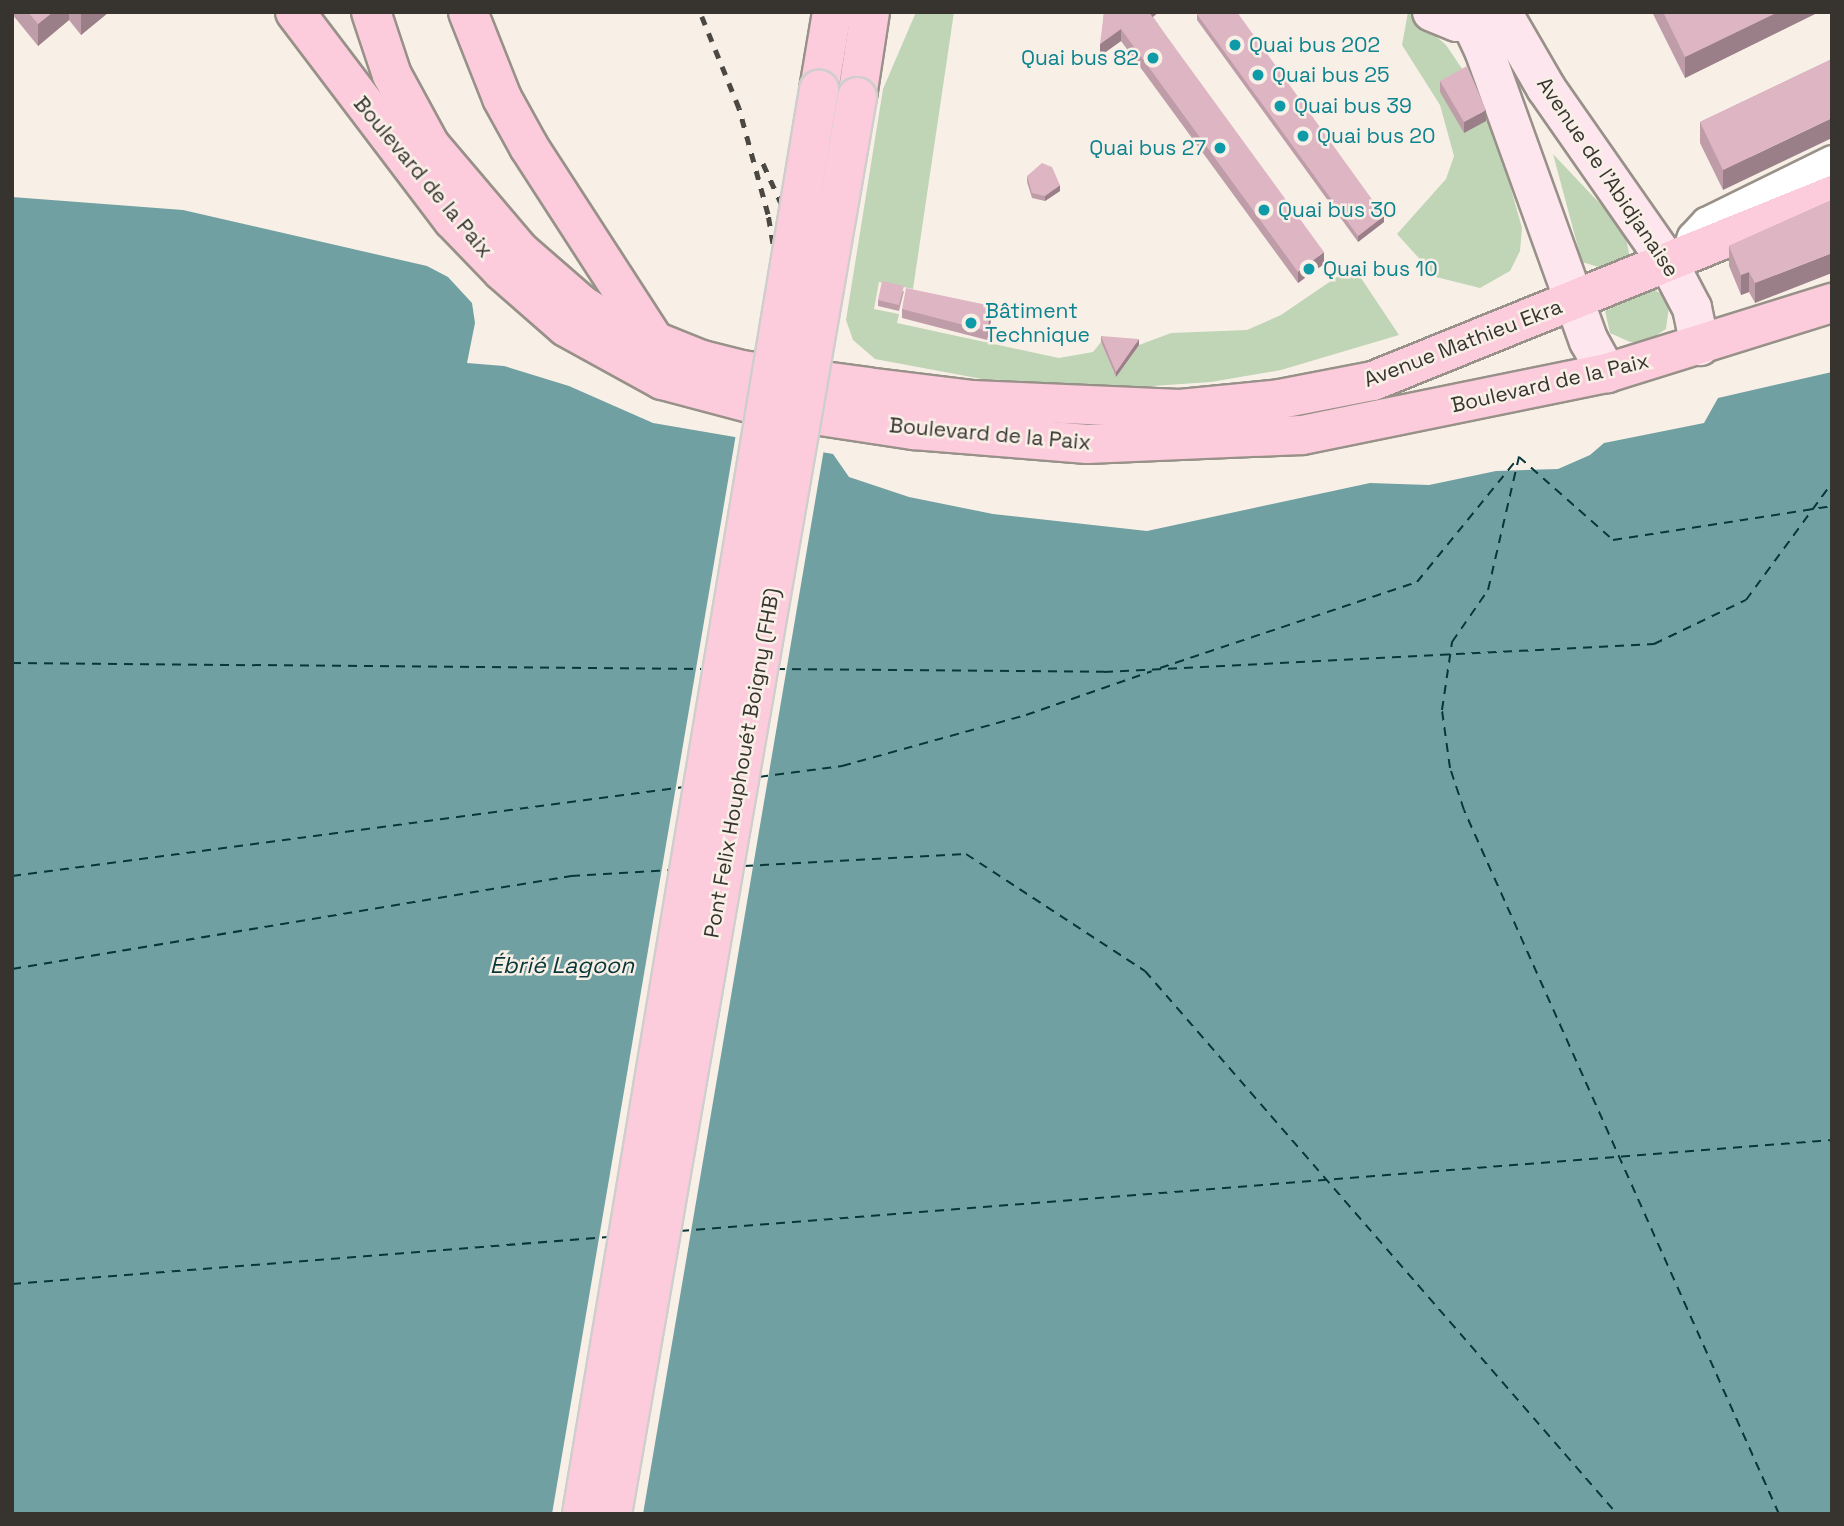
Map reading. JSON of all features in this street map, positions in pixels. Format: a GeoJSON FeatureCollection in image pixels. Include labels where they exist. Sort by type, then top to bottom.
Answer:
{"type":"FeatureCollection","features":[{"type":"Feature","properties":{"kind":"main road","name":"Boulevard de la Paix"},"geometry":{"type":"LineString","coordinates":[[295,12],[453,220],[502,271],[566,327],[609,354],[662,380],[713,396],[832,420],[914,430],[1087,444],[1165,443],[1302,435],[1607,373],[1832,303]]}},
{"type":"Feature","properties":{"kind":"main road","name":"Boulevard de la Paix"},"geometry":{"type":"LineString","coordinates":[[371,12],[392,75],[430,145],[470,198],[520,251],[582,305],[657,345],[742,370],[867,387]]}},
{"type":"Feature","properties":{"kind":"main road"},"geometry":{"type":"LineString","coordinates":[[468,12],[483,57],[529,147],[657,345]]}},
{"type":"Feature","properties":{"kind":"main road","name":"Pont Felix Houphouét Boigny (FHB)"},"geometry":{"type":"LineString","coordinates":[[582,1514],[832,12]]}},
{"type":"Feature","properties":{"kind":"main road","name":"Pont Felix Houphouét Boigny (FHB)"},"geometry":{"type":"LineString","coordinates":[[612,1514],[870,12]]}},
{"type":"Feature","properties":{"kind":"main road"},"geometry":{"type":"LineString","coordinates":[[1432,12],[1444,20],[1482,14],[1574,300],[1607,373]]}},
{"type":"Feature","properties":{"kind":"main road","name":"Avenue de l'Abidjanaise"},"geometry":{"type":"LineString","coordinates":[[1482,14],[1546,88],[1676,260],[1692,308],[1700,346]]}},
{"type":"Feature","properties":{"kind":"main road","name":"Avenue Mathieu Ekra"},"geometry":{"type":"LineString","coordinates":[[867,387],[973,400],[1105,408],[1180,409],[1280,398],[1373,381],[1832,196]]}},
{"type":"Feature","properties":{"kind":"street"},"geometry":{"type":"LineString","coordinates":[[1676,260],[1706,222],[1832,160]]}},
{"type":"Feature","properties":{"kind":"green space"},"geometry":{"type":"Polygon","coordinates":[[[916,12],[954,12],[913,289],[879,282],[874,309],[899,314],[897,323],[1059,358],[1093,352],[1101,342],[1116,377],[1139,345],[1171,333],[1247,330],[1281,315],[1353,266],[1399,335],[1281,370],[1211,382],[1138,387],[982,379],[875,359],[853,340],[846,320],[883,89],[916,12]]]}},
{"type":"Feature","properties":{"kind":"green space"},"geometry":{"type":"Polygon","coordinates":[[[1408,12],[1446,45],[1467,76],[1464,133],[1491,118],[1522,228],[1520,251],[1510,271],[1480,288],[1436,277],[1397,234],[1446,179],[1454,156],[1440,105],[1402,45],[1408,12]]]}},
{"type":"Feature","properties":{"kind":"green space"},"geometry":{"type":"Polygon","coordinates":[[[1553,154],[1624,229],[1629,253],[1624,261],[1602,268],[1582,262],[1553,154]]]}},
{"type":"Feature","properties":{"kind":"green space"},"geometry":{"type":"Polygon","coordinates":[[[1653,289],[1670,299],[1666,329],[1646,342],[1630,342],[1610,333],[1605,311],[1653,289]]]}},
{"type":"Feature","properties":{"kind":"water","name":"Ébrié Lagoon"},"geometry":{"type":"Polygon","coordinates":[[[12,197],[183,210],[427,266],[448,277],[472,303],[475,323],[467,363],[504,366],[569,386],[653,423],[833,454],[849,477],[909,497],[993,514],[1147,531],[1370,483],[1429,485],[1496,471],[1558,469],[1590,455],[1604,443],[1704,423],[1718,398],[1832,372],[1832,1514],[12,1514],[12,197]]]}},
{"type":"Feature","properties":{"kind":"pier"},"geometry":{"type":"Polygon","coordinates":[[[736,434],[824,449],[643,1514],[552,1514],[736,434]]]}},
{"type":"Feature","properties":{"kind":"building"},"geometry":{"type":"Polygon","coordinates":[[[28,12],[53,12],[38,24],[28,12]]]}},
{"type":"Feature","properties":{"kind":"building"},"geometry":{"type":"Polygon","coordinates":[[[1104,12],[1149,12],[1324,252],[1298,272],[1121,29],[1100,44],[1104,12]]]}},
{"type":"Feature","properties":{"kind":"building"},"geometry":{"type":"Polygon","coordinates":[[[1237,12],[1384,216],[1358,236],[1197,14],[1237,12]]]}},
{"type":"Feature","properties":{"kind":"building"},"geometry":{"type":"Polygon","coordinates":[[[1663,12],[1778,12],[1685,57],[1663,12]]]}},
{"type":"Feature","properties":{"kind":"building"},"geometry":{"type":"Polygon","coordinates":[[[1832,59],[1832,118],[1723,170],[1700,122],[1832,59]]]}},
{"type":"Feature","properties":{"kind":"building"},"geometry":{"type":"Polygon","coordinates":[[[1467,66],[1486,110],[1464,122],[1440,81],[1467,66]]]}},
{"type":"Feature","properties":{"kind":"building"},"geometry":{"type":"Polygon","coordinates":[[[1042,163],[1052,167],[1060,185],[1045,196],[1032,193],[1027,176],[1042,163]]]}},
{"type":"Feature","properties":{"kind":"building"},"geometry":{"type":"Polygon","coordinates":[[[1832,200],[1832,253],[1755,283],[1749,272],[1741,275],[1729,246],[1832,200]]]}},
{"type":"Feature","properties":{"kind":"building"},"geometry":{"type":"Polygon","coordinates":[[[882,281],[904,286],[899,305],[878,300],[882,281]]]}},
{"type":"Feature","properties":{"kind":"building"},"geometry":{"type":"Polygon","coordinates":[[[906,288],[992,306],[987,331],[902,309],[906,288]]]}},
{"type":"Feature","properties":{"kind":"building"},"geometry":{"type":"Polygon","coordinates":[[[1101,336],[1139,339],[1116,372],[1101,336]]]}},
{"type":"Feature","properties":{"kind":"ferry route"},"geometry":{"type":"LineString","coordinates":[[1160,668],[1417,582],[1519,457]]}},
{"type":"Feature","properties":{"kind":"ferry route"},"geometry":{"type":"LineString","coordinates":[[1779,1514],[1464,810],[1450,768],[1442,710],[1452,642],[1488,590],[1519,457],[1613,540],[1832,506]]}},
{"type":"Feature","properties":{"kind":"ferry route"},"geometry":{"type":"LineString","coordinates":[[776,669],[1104,672],[1654,644],[1746,600],[1832,483]]}},
{"type":"Feature","properties":{"kind":"ferry route"},"geometry":{"type":"LineString","coordinates":[[12,663],[703,669]]}},
{"type":"Feature","properties":{"kind":"ferry route"},"geometry":{"type":"LineString","coordinates":[[759,777],[842,766],[1026,715],[1152,671]]}},
{"type":"Feature","properties":{"kind":"ferry route"},"geometry":{"type":"LineString","coordinates":[[12,876],[684,787]]}},
{"type":"Feature","properties":{"kind":"ferry route"},"geometry":{"type":"LineString","coordinates":[[744,866],[966,854],[1145,971],[1617,1514]]}},
{"type":"Feature","properties":{"kind":"ferry route"},"geometry":{"type":"LineString","coordinates":[[12,969],[571,876],[672,870]]}},
{"type":"Feature","properties":{"kind":"ferry route"},"geometry":{"type":"LineString","coordinates":[[680,1231],[1832,1140]]}},
{"type":"Feature","properties":{"kind":"ferry route"},"geometry":{"type":"LineString","coordinates":[[12,1284],[608,1237]]}},
{"type":"Feature","properties":{"kind":"railway"},"geometry":{"type":"LineString","coordinates":[[579,1514],[782,352],[779,279],[768,214],[739,108],[700,12]]}},
{"type":"Feature","properties":{"kind":"railway"},"geometry":{"type":"LineString","coordinates":[[598,1514],[800,355],[803,299],[789,221],[761,159]]}},
{"type":"Feature","properties":{"kind":"place","name":"Quai bus 202"},"geometry":{"type":"Point","coordinates":[1235,45]}},
{"type":"Feature","properties":{"kind":"place","name":"Quai bus 82"},"geometry":{"type":"Point","coordinates":[1153,58]}},
{"type":"Feature","properties":{"kind":"place","name":"Quai bus 25"},"geometry":{"type":"Point","coordinates":[1258,75]}},
{"type":"Feature","properties":{"kind":"place","name":"Quai bus 39"},"geometry":{"type":"Point","coordinates":[1280,106]}},
{"type":"Feature","properties":{"kind":"place","name":"Quai bus 20"},"geometry":{"type":"Point","coordinates":[1303,136]}},
{"type":"Feature","properties":{"kind":"place","name":"Quai bus 27"},"geometry":{"type":"Point","coordinates":[1220,148]}},
{"type":"Feature","properties":{"kind":"place","name":"Quai bus 30"},"geometry":{"type":"Point","coordinates":[1264,210]}},
{"type":"Feature","properties":{"kind":"place","name":"Quai bus 10"},"geometry":{"type":"Point","coordinates":[1309,269]}},
{"type":"Feature","properties":{"kind":"place","name":"Bâtiment Technique"},"geometry":{"type":"Point","coordinates":[971,323]}}]}
